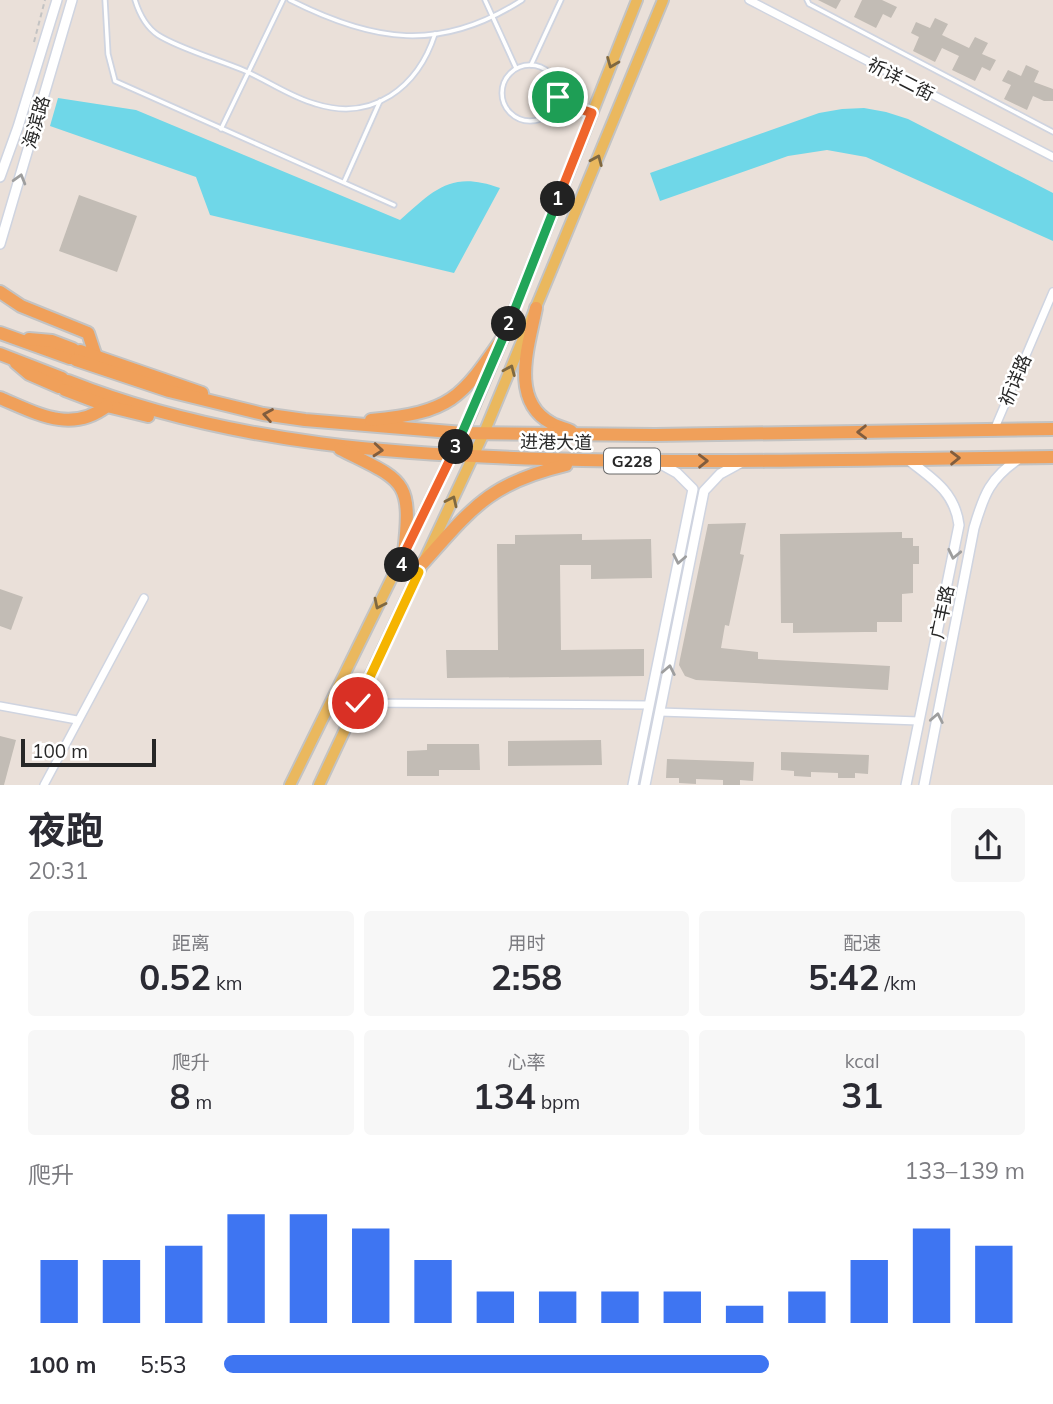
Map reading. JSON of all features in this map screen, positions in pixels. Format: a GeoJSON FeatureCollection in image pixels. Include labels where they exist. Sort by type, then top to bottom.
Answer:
{"type":"FeatureCollection","features":[{"type":"Feature","properties":{"kind":"highway"},"geometry":{"type":"LineString","coordinates":[[0,292],[22,306],[88,333],[96,356]]}},
{"type":"Feature","properties":{"kind":"highway"},"geometry":{"type":"LineString","coordinates":[[536,308],[525,383],[529,401],[538,414],[551,423],[581,435]]}},
{"type":"Feature","properties":{"kind":"highway"},"geometry":{"type":"LineString","coordinates":[[6,335],[52,341],[75,354],[96,356],[195,389],[224,406]]}},
{"type":"Feature","properties":{"kind":"highway"},"geometry":{"type":"LineString","coordinates":[[337,423],[407,417],[429,412],[446,404],[464,390],[480,372],[504,336]]}},
{"type":"Feature","properties":{"kind":"highway","name":"进港大道"},"geometry":{"type":"LineString","coordinates":[[75,354],[169,391],[224,406],[300,420],[463,433],[581,435],[1053,429]]}},
{"type":"Feature","properties":{"kind":"highway"},"geometry":{"type":"LineString","coordinates":[[4,355],[29,374],[64,384],[107,406],[166,421],[214,426]]}},
{"type":"Feature","properties":{"kind":"highway","name":"进港大道"},"geometry":{"type":"LineString","coordinates":[[64,384],[214,426],[334,446],[452,457],[657,462],[1053,457]]}},
{"type":"Feature","properties":{"kind":"highway"},"geometry":{"type":"LineString","coordinates":[[0,398],[51,419],[65,421],[85,419],[107,406]]}},
{"type":"Feature","properties":{"kind":"highway"},"geometry":{"type":"LineString","coordinates":[[284,438],[296,433],[300,420]]}},
{"type":"Feature","properties":{"kind":"highway"},"geometry":{"type":"LineString","coordinates":[[334,446],[385,472],[400,486],[407,506],[402,559]]}},
{"type":"Feature","properties":{"kind":"highway"},"geometry":{"type":"LineString","coordinates":[[421,568],[476,505],[494,492],[533,472],[585,460]]}},
{"type":"Feature","properties":{"kind":"main road"},"geometry":{"type":"LineString","coordinates":[[290,785],[463,433],[637,0]]}},
{"type":"Feature","properties":{"kind":"main road"},"geometry":{"type":"LineString","coordinates":[[319,785],[484,433],[663,0]]}},
{"type":"Feature","properties":{"kind":"main road"},"geometry":{"type":"LineString","coordinates":[[402,559],[421,568]]}},
{"type":"Feature","properties":{"kind":"street","name":"海滨路"},"geometry":{"type":"LineString","coordinates":[[0,177],[57,0]]}},
{"type":"Feature","properties":{"kind":"street","name":"海滨路"},"geometry":{"type":"LineString","coordinates":[[0,244],[72,0]]}},
{"type":"Feature","properties":{"kind":"street","name":"祈详二街"},"geometry":{"type":"LineString","coordinates":[[749,0],[1053,158]]}},
{"type":"Feature","properties":{"kind":"street","name":"祈详路"},"geometry":{"type":"LineString","coordinates":[[994,430],[1053,292]]}},
{"type":"Feature","properties":{"kind":"street","name":"广丰路"},"geometry":{"type":"LineString","coordinates":[[924,785],[974,528],[982,500],[993,480],[1022,457]]}},
{"type":"Feature","properties":{"kind":"street","name":"广丰路"},"geometry":{"type":"LineString","coordinates":[[906,785],[959,525],[952,498],[907,459]]}},
{"type":"Feature","properties":{"kind":"street"},"geometry":{"type":"LineString","coordinates":[[645,785],[704,491],[720,474],[743,461]]}},
{"type":"Feature","properties":{"kind":"street"},"geometry":{"type":"LineString","coordinates":[[633,785],[693,489],[677,472],[657,462]]}},
{"type":"Feature","properties":{"kind":"street"},"geometry":{"type":"LineString","coordinates":[[44,785],[144,598]]}},
{"type":"Feature","properties":{"kind":"street"},"geometry":{"type":"LineString","coordinates":[[358,703],[649,705]]}},
{"type":"Feature","properties":{"kind":"street"},"geometry":{"type":"LineString","coordinates":[[0,706],[77,720]]}},
{"type":"Feature","properties":{"kind":"street"},"geometry":{"type":"LineString","coordinates":[[660,712],[919,721]]}},
{"type":"Feature","properties":{"kind":"lane"},"geometry":{"type":"LineString","coordinates":[[105,0],[108,54],[115,81],[394,205]]}},
{"type":"Feature","properties":{"kind":"lane"},"geometry":{"type":"LineString","coordinates":[[135,0],[143,18],[160,36],[248,72],[313,104],[330,108],[347,108],[380,101],[408,83],[428,55],[435,34]]}},
{"type":"Feature","properties":{"kind":"lane"},"geometry":{"type":"LineString","coordinates":[[221,129],[283,0]]}},
{"type":"Feature","properties":{"kind":"lane"},"geometry":{"type":"LineString","coordinates":[[290,0],[352,28],[382,34],[414,36],[475,25],[522,0]]}},
{"type":"Feature","properties":{"kind":"lane"},"geometry":{"type":"LineString","coordinates":[[485,0],[516,69]]}},
{"type":"Feature","properties":{"kind":"lane"},"geometry":{"type":"LineString","coordinates":[[531,65],[561,0]]}},
{"type":"Feature","properties":{"kind":"lane"},"geometry":{"type":"LineString","coordinates":[[807,0],[809,4],[1053,132]]}},
{"type":"Feature","properties":{"kind":"lane"},"geometry":{"type":"LineString","coordinates":[[531,65],[549,72],[555,79],[558,88],[557,101],[550,113],[542,118],[523,120],[508,109],[502,92],[504,82],[516,69],[531,65]]}},
{"type":"Feature","properties":{"kind":"lane"},"geometry":{"type":"LineString","coordinates":[[344,183],[380,101]]}},
{"type":"Feature","properties":{"kind":"lane"},"geometry":{"type":"LineString","coordinates":[[557,101],[592,113]]}},
{"type":"Feature","properties":{"kind":"water"},"geometry":{"type":"Polygon","coordinates":[[[58,98],[136,110],[400,220],[434,192],[456,182],[483,183],[500,188],[454,273],[210,215],[196,177],[50,126],[58,98]]]}},
{"type":"Feature","properties":{"kind":"water"},"geometry":{"type":"Polygon","coordinates":[[[864,108],[908,119],[1053,193],[1053,241],[866,157],[827,150],[788,156],[660,201],[650,173],[819,113],[864,108]]]}},
{"type":"Feature","properties":{"kind":"building"},"geometry":{"type":"Polygon","coordinates":[[[818,0],[841,0],[836,9],[818,0]]]}},
{"type":"Feature","properties":{"kind":"building"},"geometry":{"type":"Polygon","coordinates":[[[862,0],[882,0],[897,7],[891,18],[883,14],[876,28],[854,17],[862,0]]]}},
{"type":"Feature","properties":{"kind":"building"},"geometry":{"type":"Polygon","coordinates":[[[935,18],[948,24],[942,35],[969,48],[975,37],[988,43],[982,54],[996,60],[990,71],[982,67],[975,81],[952,70],[959,56],[942,48],[935,62],[913,51],[919,37],[911,33],[916,22],[930,28],[935,18]]]}},
{"type":"Feature","properties":{"kind":"building"},"geometry":{"type":"Polygon","coordinates":[[[1026,65],[1039,71],[1034,82],[1053,89],[1053,101],[1044,101],[1033,96],[1027,110],[1004,99],[1011,85],[1002,81],[1008,70],[1021,76],[1026,65]]]}},
{"type":"Feature","properties":{"kind":"building"},"geometry":{"type":"Polygon","coordinates":[[[79,195],[137,216],[117,272],[59,251],[79,195]]]}},
{"type":"Feature","properties":{"kind":"building"},"geometry":{"type":"Polygon","coordinates":[[[746,523],[740,554],[744,555],[729,626],[725,625],[721,648],[758,652],[758,659],[890,666],[888,690],[696,680],[685,676],[679,665],[708,524],[746,523]]]}},
{"type":"Feature","properties":{"kind":"building"},"geometry":{"type":"Polygon","coordinates":[[[902,532],[902,538],[913,538],[913,546],[919,546],[919,564],[913,564],[913,593],[902,594],[902,622],[877,622],[877,632],[793,633],[793,623],[781,623],[780,534],[902,532]]]}},
{"type":"Feature","properties":{"kind":"building"},"geometry":{"type":"Polygon","coordinates":[[[582,534],[582,540],[651,539],[652,578],[591,579],[591,565],[560,565],[561,650],[644,649],[644,676],[447,678],[446,650],[498,650],[497,544],[515,544],[515,535],[582,534]]]}},
{"type":"Feature","properties":{"kind":"building"},"geometry":{"type":"Polygon","coordinates":[[[0,589],[23,597],[11,630],[0,626],[0,589]]]}},
{"type":"Feature","properties":{"kind":"building"},"geometry":{"type":"Polygon","coordinates":[[[0,736],[16,740],[4,785],[0,785],[0,736]]]}},
{"type":"Feature","properties":{"kind":"building"},"geometry":{"type":"Polygon","coordinates":[[[601,740],[602,765],[508,766],[508,741],[601,740]]]}},
{"type":"Feature","properties":{"kind":"building"},"geometry":{"type":"Polygon","coordinates":[[[427,744],[479,744],[480,770],[439,770],[439,776],[407,776],[407,751],[427,750],[427,744]]]}},
{"type":"Feature","properties":{"kind":"building"},"geometry":{"type":"Polygon","coordinates":[[[781,752],[869,755],[868,774],[855,773],[855,778],[838,778],[838,773],[811,772],[811,777],[794,776],[794,771],[781,770],[781,752]]]}},
{"type":"Feature","properties":{"kind":"building"},"geometry":{"type":"Polygon","coordinates":[[[667,759],[754,762],[753,781],[740,780],[740,785],[723,785],[723,780],[696,779],[696,784],[679,783],[679,778],[666,778],[667,759]]]}},
{"type":"Feature","properties":{"kind":"route"},"geometry":{"type":"LineString","coordinates":[[358,703],[419,572],[399,564],[463,433],[592,113],[557,101],[558,97]]}}]}
